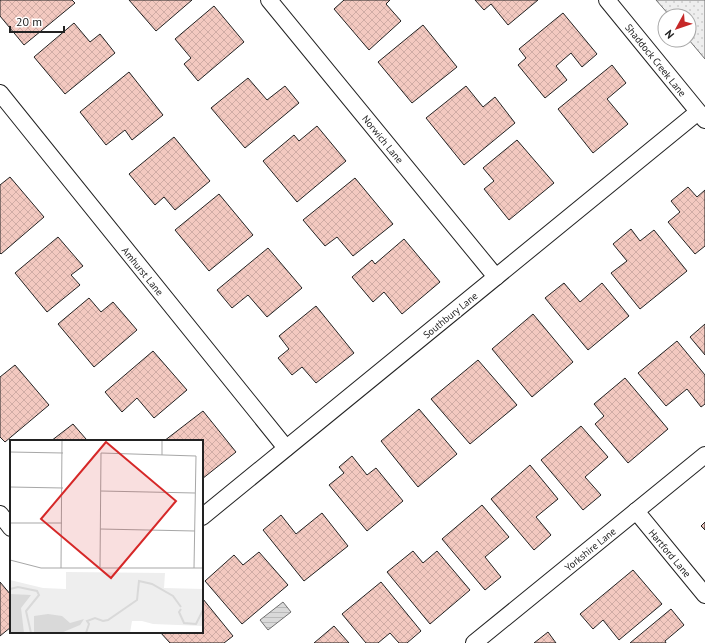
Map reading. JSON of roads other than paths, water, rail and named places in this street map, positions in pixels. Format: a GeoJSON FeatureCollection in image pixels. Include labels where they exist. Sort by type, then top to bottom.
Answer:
{"type":"FeatureCollection","features":[{"type":"Feature","properties":{"kind":"street","name":"Norwich Lane"},"geometry":{"type":"LineString","coordinates":[[269,0],[496,277]]}},
{"type":"Feature","properties":{"kind":"street","name":"Shaddock Creek Lane"},"geometry":{"type":"LineString","coordinates":[[607,0],[701,116]]}},
{"type":"Feature","properties":{"kind":"street","name":"Amhurst Lane"},"geometry":{"type":"LineString","coordinates":[[0,93],[286,448]]}},
{"type":"Feature","properties":{"kind":"street","name":"Southbury Lane"},"geometry":{"type":"LineString","coordinates":[[203,516],[496,277],[701,116]]}},
{"type":"Feature","properties":{"kind":"street","name":"Yorkshire Lane"},"geometry":{"type":"LineString","coordinates":[[474,643],[705,455]]}},
{"type":"Feature","properties":{"kind":"street","name":"Hartford Lane"},"geometry":{"type":"LineString","coordinates":[[636,511],[705,595]]}},
{"type":"Feature","properties":{"kind":"street"},"geometry":{"type":"LineString","coordinates":[[0,514],[10,527]]}}]}
